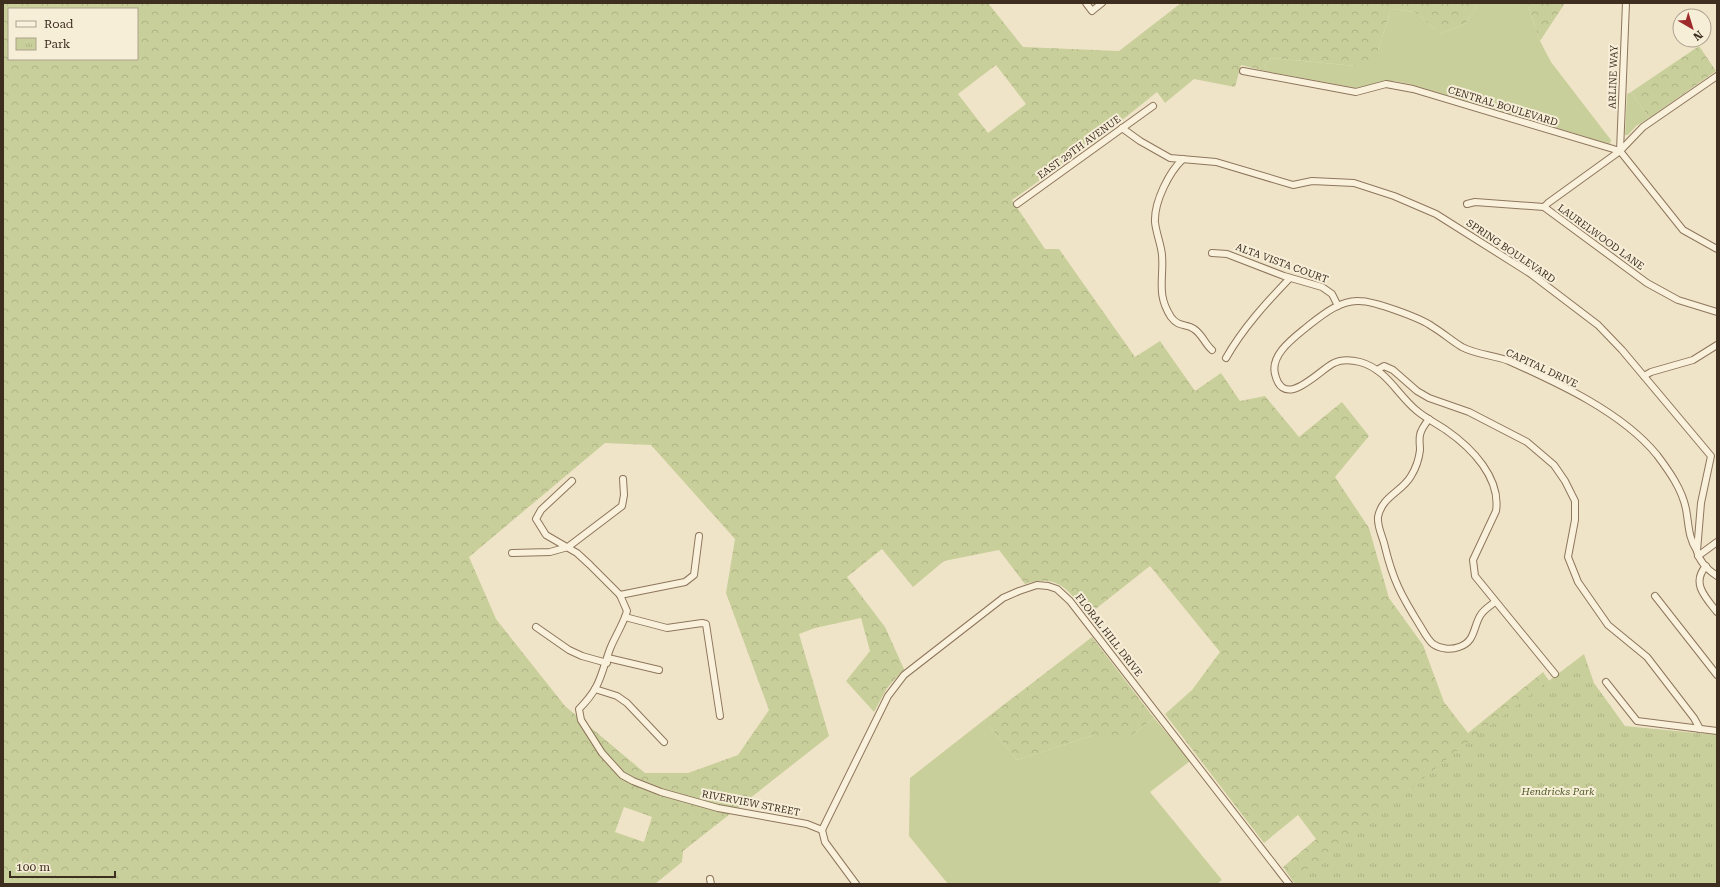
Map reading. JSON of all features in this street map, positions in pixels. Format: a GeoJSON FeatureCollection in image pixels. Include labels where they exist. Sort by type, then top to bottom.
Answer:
{"type":"FeatureCollection","features":[{"type":"Feature","properties":{"kind":"street"},"geometry":{"type":"LineString","coordinates":[[1086,3],[1092,11],[1102,3]]}},
{"type":"Feature","properties":{"kind":"street","name":"ARLINE WAY"},"geometry":{"type":"LineString","coordinates":[[1620,151],[1626,3]]}},
{"type":"Feature","properties":{"kind":"street","name":"CENTRAL BOULEVARD"},"geometry":{"type":"LineString","coordinates":[[1243,71],[1356,92],[1386,84],[1413,89],[1620,151]]}},
{"type":"Feature","properties":{"kind":"street"},"geometry":{"type":"LineString","coordinates":[[1544,207],[1620,151],[1643,127],[1717,76]]}},
{"type":"Feature","properties":{"kind":"street","name":"EAST 29TH AVENUE"},"geometry":{"type":"LineString","coordinates":[[1017,204],[1153,106]]}},
{"type":"Feature","properties":{"kind":"street","name":"SPRING BOULEVARD"},"geometry":{"type":"LineString","coordinates":[[1122,128],[1156,151],[1170,158],[1199,159],[1216,162],[1293,185],[1312,181],[1354,183],[1422,207],[1450,222],[1531,274],[1598,325],[1644,376],[1711,456],[1717,460]]}},
{"type":"Feature","properties":{"kind":"street"},"geometry":{"type":"LineString","coordinates":[[1620,151],[1683,230],[1717,249]]}},
{"type":"Feature","properties":{"kind":"street"},"geometry":{"type":"LineString","coordinates":[[1183,159],[1172,170],[1167,179],[1156,210],[1155,225],[1162,254],[1161,291],[1171,317],[1181,326],[1196,330],[1212,350]]}},
{"type":"Feature","properties":{"kind":"street","name":"LAURELWOOD LANE"},"geometry":{"type":"LineString","coordinates":[[1467,204],[1475,202],[1544,207],[1647,283],[1678,300],[1717,312]]}},
{"type":"Feature","properties":{"kind":"street","name":"ALTA VISTA COURT"},"geometry":{"type":"LineString","coordinates":[[1212,253],[1227,254],[1290,278],[1315,284],[1328,290],[1338,306]]}},
{"type":"Feature","properties":{"kind":"street"},"geometry":{"type":"LineString","coordinates":[[1226,358],[1238,338],[1251,321],[1290,278]]}},
{"type":"Feature","properties":{"kind":"street","name":"CAPITAL DRIVE"},"geometry":{"type":"LineString","coordinates":[[1555,674],[1478,581],[1472,566],[1475,555],[1496,511],[1496,487],[1486,470],[1468,448],[1414,408],[1386,377],[1377,370],[1363,363],[1347,360],[1332,364],[1308,383],[1297,388],[1285,388],[1280,385],[1276,379],[1274,364],[1282,350],[1310,325],[1338,306],[1352,301],[1369,302],[1424,322],[1462,347],[1474,352],[1506,360],[1560,385],[1604,411],[1644,442],[1656,455],[1675,481],[1686,509],[1688,532],[1698,554]]}},
{"type":"Feature","properties":{"kind":"street"},"geometry":{"type":"LineString","coordinates":[[1644,376],[1651,372],[1693,360],[1717,345]]}},
{"type":"Feature","properties":{"kind":"street"},"geometry":{"type":"LineString","coordinates":[[1377,370],[1384,366],[1393,370],[1416,391],[1429,398],[1469,412],[1527,442],[1554,465],[1566,481],[1575,502],[1575,520],[1568,558],[1578,582],[1608,625],[1647,657],[1694,718],[1700,729]]}},
{"type":"Feature","properties":{"kind":"street"},"geometry":{"type":"LineString","coordinates":[[1429,419],[1420,435],[1420,450],[1417,463],[1411,477],[1404,486],[1385,501],[1380,510],[1378,519],[1379,528],[1389,567],[1404,601],[1427,637],[1433,644],[1443,648],[1458,648],[1468,642],[1475,631],[1479,618],[1483,612],[1495,602]]}},
{"type":"Feature","properties":{"kind":"street"},"geometry":{"type":"LineString","coordinates":[[1711,456],[1701,503],[1698,554],[1706,566],[1717,576]]}},
{"type":"Feature","properties":{"kind":"street"},"geometry":{"type":"LineString","coordinates":[[512,553],[550,552],[568,548],[622,506],[624,495],[623,479]]}},
{"type":"Feature","properties":{"kind":"street"},"geometry":{"type":"LineString","coordinates":[[572,481],[541,510],[536,519],[546,535],[568,548],[590,565],[620,595],[627,612],[595,689],[617,696],[627,703],[664,742]]}},
{"type":"Feature","properties":{"kind":"street"},"geometry":{"type":"LineString","coordinates":[[620,595],[685,582],[694,575],[699,536]]}},
{"type":"Feature","properties":{"kind":"street"},"geometry":{"type":"LineString","coordinates":[[1698,554],[1717,542]]}},
{"type":"Feature","properties":{"kind":"street"},"geometry":{"type":"LineString","coordinates":[[1706,566],[1700,575],[1698,582],[1706,598],[1717,611]]}},
{"type":"Feature","properties":{"kind":"street","name":"FLORAL HILL DRIVE"},"geometry":{"type":"LineString","coordinates":[[822,830],[888,696],[904,675],[1003,598],[1028,587],[1044,585],[1057,589],[1070,601],[1289,884]]}},
{"type":"Feature","properties":{"kind":"street"},"geometry":{"type":"LineString","coordinates":[[1655,596],[1717,675]]}},
{"type":"Feature","properties":{"kind":"street"},"geometry":{"type":"LineString","coordinates":[[625,617],[667,628],[702,623],[706,624],[720,716]]}},
{"type":"Feature","properties":{"kind":"street"},"geometry":{"type":"LineString","coordinates":[[536,627],[568,650],[582,656],[659,670]]}},
{"type":"Feature","properties":{"kind":"street"},"geometry":{"type":"LineString","coordinates":[[1606,682],[1637,721],[1717,731]]}},
{"type":"Feature","properties":{"kind":"street","name":"RIVERVIEW STREET"},"geometry":{"type":"LineString","coordinates":[[595,689],[591,697],[578,709],[581,720],[602,753],[622,775],[661,792],[718,808],[807,824],[822,830]]}},
{"type":"Feature","properties":{"kind":"street"},"geometry":{"type":"LineString","coordinates":[[822,830],[825,842],[856,884]]}},
{"type":"Feature","properties":{"kind":"green space"},"geometry":{"type":"Polygon","coordinates":[[[3,3],[988,3],[1023,47],[1119,51],[1181,3],[1479,3],[1465,24],[1441,34],[1415,12],[1391,9],[1378,51],[1368,62],[1356,66],[1272,58],[1266,63],[1265,71],[1241,65],[1235,87],[1194,79],[1165,103],[1157,92],[1106,133],[1012,200],[1045,249],[1059,249],[1135,357],[1160,341],[1195,391],[1221,373],[1240,401],[1265,396],[1299,437],[1342,402],[1369,436],[1335,477],[1369,528],[1389,598],[1423,645],[1444,702],[1468,733],[1543,672],[1550,682],[1604,706],[1717,884],[1295,884],[1283,867],[1316,839],[1298,815],[1264,843],[1165,714],[1192,690],[1220,652],[1150,566],[1088,615],[1075,598],[1062,586],[1047,581],[1037,581],[1025,584],[999,550],[944,561],[913,587],[882,549],[847,577],[885,627],[904,669],[887,688],[874,712],[846,681],[870,651],[861,618],[815,628],[799,634],[829,736],[683,851],[682,862],[655,884],[3,884],[3,3]],[[996,65],[958,94],[988,133],[1026,104],[996,65]],[[605,443],[469,557],[496,619],[565,706],[645,773],[688,773],[738,755],[769,710],[726,593],[735,539],[651,445],[605,443]],[[624,807],[615,832],[644,842],[652,817],[624,807]]]}},
{"type":"Feature","properties":{"kind":"green space"},"geometry":{"type":"Polygon","coordinates":[[[1479,3],[1527,3],[1540,41],[1551,62],[1611,140],[1610,144],[1410,84],[1394,81],[1357,88],[1265,71],[1266,63],[1272,58],[1356,66],[1378,51],[1391,9],[1415,12],[1441,34],[1465,24],[1479,3]]]}},
{"type":"Feature","properties":{"kind":"green space"},"geometry":{"type":"Polygon","coordinates":[[[1527,3],[1565,3],[1540,41],[1527,3]]]}},
{"type":"Feature","properties":{"kind":"green space"},"geometry":{"type":"Polygon","coordinates":[[[1696,48],[1700,48],[1716,71],[1649,118],[1631,92],[1696,48]]]}},
{"type":"Feature","properties":{"kind":"green space"},"geometry":{"type":"Polygon","coordinates":[[[1631,92],[1649,118],[1636,126],[1628,135],[1625,135],[1627,94],[1631,92]]]}},
{"type":"Feature","properties":{"kind":"green space"},"geometry":{"type":"Polygon","coordinates":[[[1092,637],[1154,718],[1132,735],[1094,735],[1017,760],[984,720],[1092,637]]]}},
{"type":"Feature","properties":{"kind":"green space","name":"Hendricks Park"},"geometry":{"type":"Polygon","coordinates":[[[1584,654],[1594,683],[1625,726],[1717,735],[1717,884],[1295,884],[1291,878],[1324,860],[1454,753],[1584,654]]]}},
{"type":"Feature","properties":{"kind":"green space"},"geometry":{"type":"Polygon","coordinates":[[[1154,718],[1190,761],[1150,792],[1222,880],[1217,884],[948,884],[909,836],[910,778],[984,720],[1017,760],[1094,735],[1132,735],[1154,718]]]}}]}
